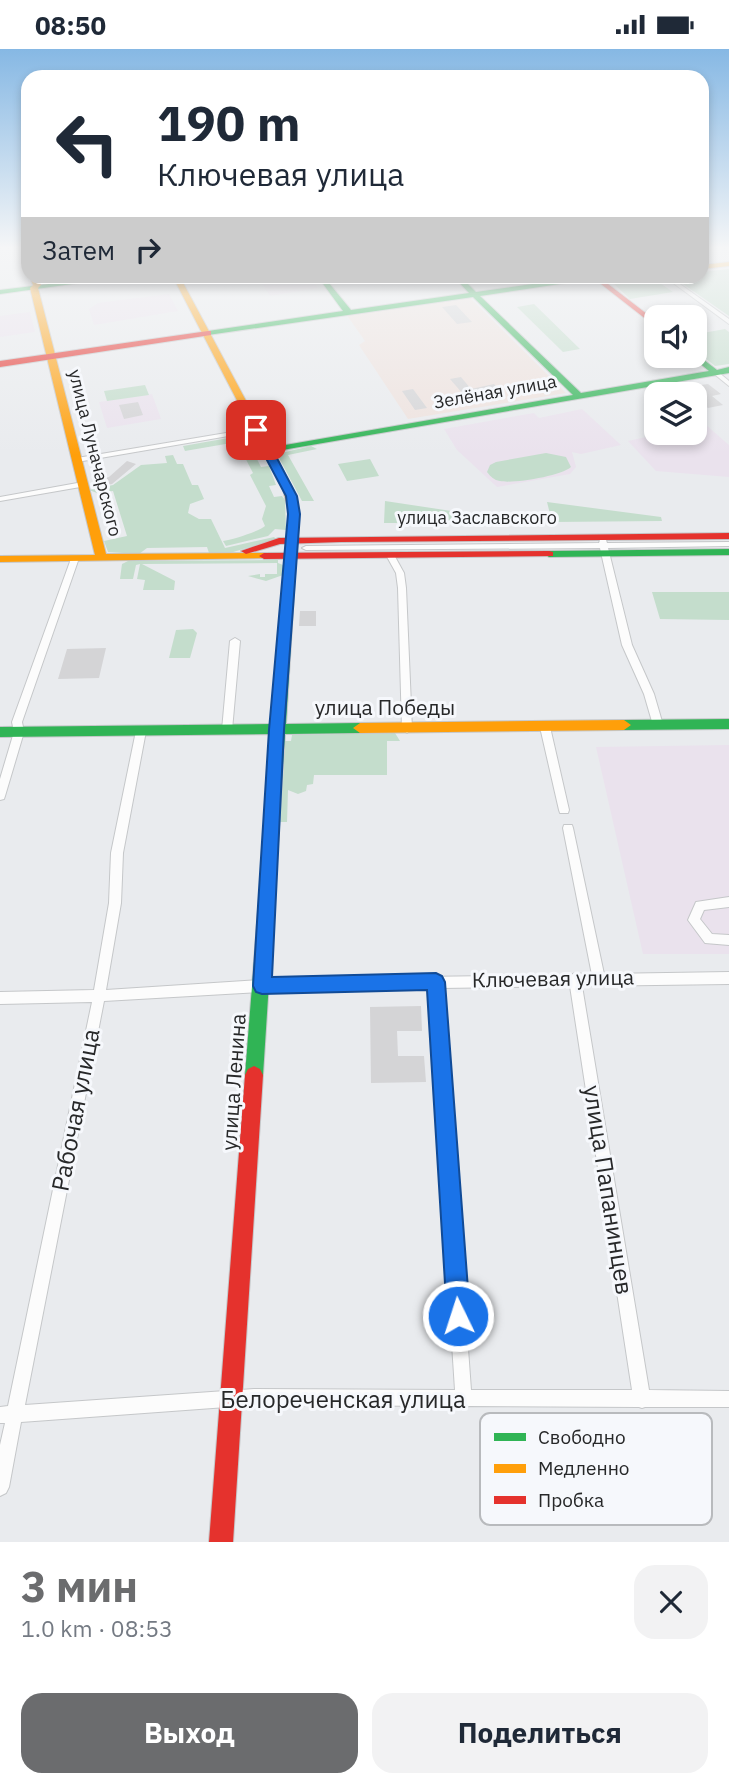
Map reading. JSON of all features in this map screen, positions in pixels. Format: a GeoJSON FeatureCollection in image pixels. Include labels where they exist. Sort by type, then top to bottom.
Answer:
{"type":"FeatureCollection","features":[{"type":"Feature","properties":{"kind":"street","name":"улица Луначарского"},"geometry":{"type":"LineString","coordinates":[[42,316],[101,558]]}},
{"type":"Feature","properties":{"kind":"street","name":"улица Ленина"},"geometry":{"type":"LineString","coordinates":[[196,316],[291,496],[294,514],[221,1542]]}},
{"type":"Feature","properties":{"kind":"street"},"geometry":{"type":"LineString","coordinates":[[0,364],[331,316]]}},
{"type":"Feature","properties":{"kind":"street"},"geometry":{"type":"LineString","coordinates":[[496,316],[579,396]]}},
{"type":"Feature","properties":{"kind":"street"},"geometry":{"type":"LineString","coordinates":[[722,371],[729,384]]}},
{"type":"Feature","properties":{"kind":"street","name":"Зелёная улица"},"geometry":{"type":"LineString","coordinates":[[268,451],[722,371]]}},
{"type":"Feature","properties":{"kind":"street"},"geometry":{"type":"LineString","coordinates":[[77,460],[256,430]]}},
{"type":"Feature","properties":{"kind":"street"},"geometry":{"type":"LineString","coordinates":[[0,499],[83,484]]}},
{"type":"Feature","properties":{"kind":"street","name":"улица Заславского"},"geometry":{"type":"LineString","coordinates":[[291,548],[390,555],[729,536]]}},
{"type":"Feature","properties":{"kind":"street","name":"улица Заславского"},"geometry":{"type":"LineString","coordinates":[[0,559],[228,556],[291,548],[729,544]]}},
{"type":"Feature","properties":{"kind":"street"},"geometry":{"type":"LineString","coordinates":[[603,545],[627,645],[649,694],[658,725]]}},
{"type":"Feature","properties":{"kind":"street","name":"улица Заславского"},"geometry":{"type":"LineString","coordinates":[[306,548],[603,545],[729,552]]}},
{"type":"Feature","properties":{"kind":"street"},"geometry":{"type":"LineString","coordinates":[[390,555],[400,573],[402,589],[407,729]]}},
{"type":"Feature","properties":{"kind":"street"},"geometry":{"type":"LineString","coordinates":[[0,796],[19,732],[17,722],[75,558]]}},
{"type":"Feature","properties":{"kind":"street"},"geometry":{"type":"LineString","coordinates":[[228,730],[235,641]]}},
{"type":"Feature","properties":{"kind":"street","name":"улица Победы"},"geometry":{"type":"LineString","coordinates":[[0,732],[729,724]]}},
{"type":"Feature","properties":{"kind":"street"},"geometry":{"type":"LineString","coordinates":[[545,727],[564,810]]}},
{"type":"Feature","properties":{"kind":"street","name":"Рабочая улица"},"geometry":{"type":"LineString","coordinates":[[0,1487],[8,1414],[99,996],[115,903],[117,853],[141,731]]}},
{"type":"Feature","properties":{"kind":"street"},"geometry":{"type":"LineString","coordinates":[[568,828],[599,979]]}},
{"type":"Feature","properties":{"kind":"street"},"geometry":{"type":"LineString","coordinates":[[729,902],[700,905],[694,921],[709,939],[729,940]]}},
{"type":"Feature","properties":{"kind":"street","name":"Ключевая улица"},"geometry":{"type":"LineString","coordinates":[[0,998],[99,996],[262,986],[575,979],[729,979]]}},
{"type":"Feature","properties":{"kind":"street","name":"улица Папанинцев"},"geometry":{"type":"LineString","coordinates":[[575,979],[642,1400]]}},
{"type":"Feature","properties":{"kind":"street"},"geometry":{"type":"LineString","coordinates":[[436,982],[464,1400]]}},
{"type":"Feature","properties":{"kind":"street","name":"Белореченская улица"},"geometry":{"type":"LineString","coordinates":[[8,1414],[232,1398],[729,1399]]}},
{"type":"Feature","properties":{"kind":"shaded area"},"geometry":{"type":"Polygon","coordinates":[[[0,316],[31,316],[35,332],[0,337],[0,316]]]}},
{"type":"Feature","properties":{"kind":"shaded area"},"geometry":{"type":"Polygon","coordinates":[[[91,316],[150,316],[94,325],[91,316]]]}},
{"type":"Feature","properties":{"kind":"shaded area"},"geometry":{"type":"Polygon","coordinates":[[[347,316],[488,316],[566,393],[408,419],[359,345],[365,341],[347,316]]]}},
{"type":"Feature","properties":{"kind":"shaded area"},"geometry":{"type":"Polygon","coordinates":[[[152,394],[161,419],[107,428],[99,402],[152,394]]]}},
{"type":"Feature","properties":{"kind":"shaded area"},"geometry":{"type":"Polygon","coordinates":[[[582,409],[621,445],[581,454],[572,452],[576,467],[570,474],[497,487],[457,450],[444,429],[534,413],[539,418],[582,409]]]}},
{"type":"Feature","properties":{"kind":"shaded area"},"geometry":{"type":"Polygon","coordinates":[[[707,426],[729,445],[729,477],[656,471],[628,441],[644,437],[644,445],[707,445],[707,426]]]}},
{"type":"Feature","properties":{"kind":"shaded area"},"geometry":{"type":"Polygon","coordinates":[[[729,745],[729,954],[643,954],[596,747],[729,745]]]}},
{"type":"Feature","properties":{"kind":"green space"},"geometry":{"type":"Polygon","coordinates":[[[526,316],[546,316],[580,349],[563,352],[526,316]]]}},
{"type":"Feature","properties":{"kind":"green space"},"geometry":{"type":"Polygon","coordinates":[[[725,329],[729,332],[729,364],[715,366],[707,360],[707,332],[725,329]]]}},
{"type":"Feature","properties":{"kind":"green space"},"geometry":{"type":"Polygon","coordinates":[[[145,385],[149,395],[107,401],[104,391],[145,385]]]}},
{"type":"Feature","properties":{"kind":"green space"},"geometry":{"type":"Polygon","coordinates":[[[251,434],[257,444],[251,447],[261,467],[269,466],[276,485],[269,486],[274,497],[282,496],[285,500],[286,530],[275,529],[268,536],[226,546],[223,541],[265,526],[262,519],[266,506],[250,475],[253,473],[237,442],[185,451],[183,446],[251,434]]]}},
{"type":"Feature","properties":{"kind":"green space"},"geometry":{"type":"Polygon","coordinates":[[[311,446],[317,449],[288,455],[314,501],[302,501],[277,454],[311,446]]]}},
{"type":"Feature","properties":{"kind":"green space"},"geometry":{"type":"Polygon","coordinates":[[[546,453],[566,457],[571,467],[537,479],[506,482],[498,481],[487,472],[490,465],[496,462],[546,453]]]}},
{"type":"Feature","properties":{"kind":"green space"},"geometry":{"type":"Polygon","coordinates":[[[173,455],[177,464],[183,464],[192,485],[198,485],[204,499],[190,504],[188,513],[199,519],[211,519],[225,548],[274,537],[276,539],[230,553],[209,553],[207,547],[147,548],[139,554],[108,552],[104,541],[127,536],[113,491],[97,493],[89,490],[113,485],[141,465],[167,463],[165,456],[173,455]]]}},
{"type":"Feature","properties":{"kind":"green space"},"geometry":{"type":"Polygon","coordinates":[[[370,459],[379,476],[347,481],[338,464],[370,459]]]}},
{"type":"Feature","properties":{"kind":"green space"},"geometry":{"type":"Polygon","coordinates":[[[385,501],[478,515],[468,523],[384,523],[385,501]]]}},
{"type":"Feature","properties":{"kind":"green space"},"geometry":{"type":"Polygon","coordinates":[[[547,502],[661,517],[662,521],[552,522],[547,502]]]}},
{"type":"Feature","properties":{"kind":"green space"},"geometry":{"type":"Polygon","coordinates":[[[278,560],[278,563],[283,565],[283,575],[266,581],[248,576],[260,574],[260,577],[265,577],[265,574],[277,574],[277,563],[142,564],[175,581],[174,590],[143,590],[145,580],[137,579],[140,564],[136,565],[133,579],[120,579],[122,564],[128,561],[278,560]]]}},
{"type":"Feature","properties":{"kind":"green space"},"geometry":{"type":"Polygon","coordinates":[[[652,592],[729,592],[729,620],[660,619],[652,592]]]}},
{"type":"Feature","properties":{"kind":"green space"},"geometry":{"type":"Polygon","coordinates":[[[193,629],[197,633],[190,658],[169,658],[176,630],[193,629]]]}},
{"type":"Feature","properties":{"kind":"green space"},"geometry":{"type":"Polygon","coordinates":[[[395,733],[400,741],[387,741],[387,775],[314,775],[313,784],[307,785],[306,791],[298,794],[288,790],[287,822],[279,822],[277,787],[283,782],[285,741],[291,741],[292,735],[395,733]]]}},
{"type":"Feature","properties":{"kind":"building"},"geometry":{"type":"Polygon","coordinates":[[[450,316],[466,316],[472,322],[457,324],[450,316]]]}},
{"type":"Feature","properties":{"kind":"building"},"geometry":{"type":"Polygon","coordinates":[[[461,377],[471,389],[494,384],[503,395],[469,401],[450,379],[461,377]]]}},
{"type":"Feature","properties":{"kind":"building"},"geometry":{"type":"Polygon","coordinates":[[[707,384],[721,394],[712,396],[723,405],[707,407],[707,384]]]}},
{"type":"Feature","properties":{"kind":"building"},"geometry":{"type":"Polygon","coordinates":[[[413,389],[427,408],[415,410],[402,391],[413,389]]]}},
{"type":"Feature","properties":{"kind":"building"},"geometry":{"type":"Polygon","coordinates":[[[138,402],[143,415],[124,419],[119,405],[138,402]]]}},
{"type":"Feature","properties":{"kind":"building"},"geometry":{"type":"Polygon","coordinates":[[[127,461],[136,464],[112,484],[97,487],[95,480],[109,477],[127,461]]]}},
{"type":"Feature","properties":{"kind":"building"},"geometry":{"type":"Polygon","coordinates":[[[300,611],[316,611],[316,626],[299,626],[300,611]]]}},
{"type":"Feature","properties":{"kind":"building"},"geometry":{"type":"Polygon","coordinates":[[[106,648],[99,678],[58,679],[67,649],[106,648]]]}},
{"type":"Feature","properties":{"kind":"building"},"geometry":{"type":"Polygon","coordinates":[[[421,1006],[422,1031],[397,1031],[398,1056],[424,1056],[426,1082],[371,1083],[370,1007],[421,1006]]]}},
{"type":"Feature","properties":{"kind":"traffic: fast"},"geometry":{"type":"LineString","coordinates":[[208,333],[327,316]]}},
{"type":"Feature","properties":{"kind":"traffic: fast"},"geometry":{"type":"LineString","coordinates":[[497,316],[579,396]]}},
{"type":"Feature","properties":{"kind":"traffic: fast"},"geometry":{"type":"LineString","coordinates":[[707,365],[715,372]]}},
{"type":"Feature","properties":{"kind":"traffic: fast"},"geometry":{"type":"LineString","coordinates":[[268,451],[729,370]]}},
{"type":"Feature","properties":{"kind":"traffic: fast"},"geometry":{"type":"LineString","coordinates":[[254,1075],[292,543]]}},
{"type":"Feature","properties":{"kind":"traffic: fast"},"geometry":{"type":"LineString","coordinates":[[549,554],[729,552]]}},
{"type":"Feature","properties":{"kind":"traffic: fast"},"geometry":{"type":"LineString","coordinates":[[624,725],[729,724]]}},
{"type":"Feature","properties":{"kind":"traffic: fast"},"geometry":{"type":"LineString","coordinates":[[0,732],[360,728]]}},
{"type":"Feature","properties":{"kind":"traffic: slow"},"geometry":{"type":"LineString","coordinates":[[41,316],[101,558]]}},
{"type":"Feature","properties":{"kind":"traffic: slow"},"geometry":{"type":"LineString","coordinates":[[196,316],[288,489],[294,514],[292,543]]}},
{"type":"Feature","properties":{"kind":"traffic: slow"},"geometry":{"type":"LineString","coordinates":[[0,559],[264,556]]}},
{"type":"Feature","properties":{"kind":"traffic: slow"},"geometry":{"type":"LineString","coordinates":[[360,728],[624,725]]}},
{"type":"Feature","properties":{"kind":"traffic: jam"},"geometry":{"type":"LineString","coordinates":[[0,364],[208,333]]}},
{"type":"Feature","properties":{"kind":"traffic: jam"},"geometry":{"type":"LineString","coordinates":[[246,551],[279,541],[341,539],[729,536]]}},
{"type":"Feature","properties":{"kind":"traffic: jam"},"geometry":{"type":"LineString","coordinates":[[264,556],[549,554]]}},
{"type":"Feature","properties":{"kind":"traffic: jam"},"geometry":{"type":"LineString","coordinates":[[221,1542],[254,1075]]}},
{"type":"Feature","properties":{"kind":"route"},"geometry":{"type":"LineString","coordinates":[[256,430],[291,496],[294,514],[277,730],[262,986],[436,982],[458,1316]]}}]}
